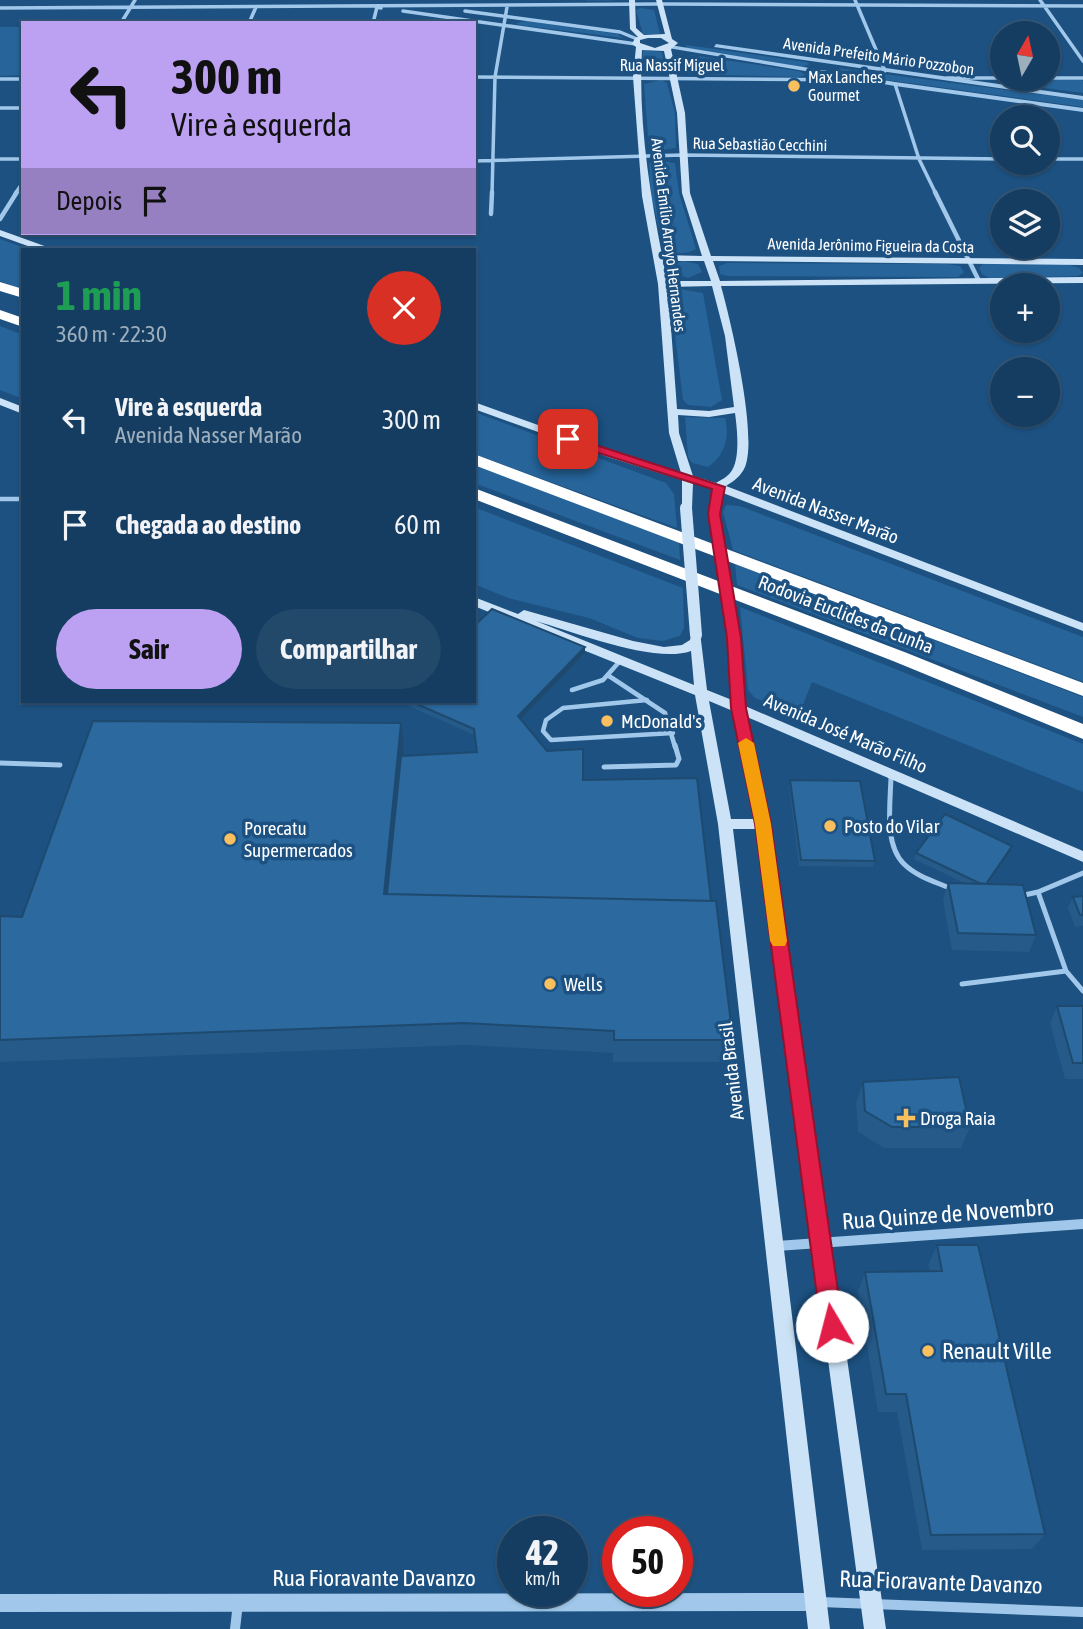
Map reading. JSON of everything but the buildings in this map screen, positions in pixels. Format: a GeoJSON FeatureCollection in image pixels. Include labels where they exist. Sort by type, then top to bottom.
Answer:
{"type":"FeatureCollection","features":[{"type":"Feature","properties":{"kind":"highway"},"geometry":{"type":"LineString","coordinates":[[0,286],[21,293]]}},
{"type":"Feature","properties":{"kind":"highway"},"geometry":{"type":"LineString","coordinates":[[0,314],[21,322]]}},
{"type":"Feature","properties":{"kind":"highway","name":"Rodovia Euclides da Cunha"},"geometry":{"type":"LineString","coordinates":[[476,460],[1083,690]]}},
{"type":"Feature","properties":{"kind":"highway","name":"Rodovia Euclides da Cunha"},"geometry":{"type":"LineString","coordinates":[[476,494],[900,657],[1083,732]]}},
{"type":"Feature","properties":{"kind":"main road","name":"Avenida Emílio Arroyo Hernandes"},"geometry":{"type":"LineString","coordinates":[[632,2],[633,29],[638,42],[637,77],[646,196],[660,258],[674,433],[688,476],[686,508]]}},
{"type":"Feature","properties":{"kind":"main road","name":"Avenida Emílio Arroyo Hernandes"},"geometry":{"type":"LineString","coordinates":[[659,2],[670,43],[681,113],[686,193],[716,283],[730,336],[743,437],[740,466],[734,476],[718,487]]}},
{"type":"Feature","properties":{"kind":"main road"},"geometry":{"type":"LineString","coordinates":[[638,42],[670,43]]}},
{"type":"Feature","properties":{"kind":"main road"},"geometry":{"type":"LineString","coordinates":[[638,42],[670,43]]}},
{"type":"Feature","properties":{"kind":"main road"},"geometry":{"type":"LineString","coordinates":[[0,233],[41,248]]}},
{"type":"Feature","properties":{"kind":"main road","name":"Avenida Jerônimo Figueira da Costa"},"geometry":{"type":"LineString","coordinates":[[660,258],[1083,262]]}},
{"type":"Feature","properties":{"kind":"main road","name":"Avenida Jerônimo Figueira da Costa"},"geometry":{"type":"LineString","coordinates":[[663,284],[1083,280]]}},
{"type":"Feature","properties":{"kind":"main road"},"geometry":{"type":"LineString","coordinates":[[0,401],[21,410]]}},
{"type":"Feature","properties":{"kind":"main road","name":"Avenida Nasser Marão"},"geometry":{"type":"LineString","coordinates":[[476,406],[615,456],[688,476],[1083,627]]}},
{"type":"Feature","properties":{"kind":"main road"},"geometry":{"type":"LineString","coordinates":[[673,412],[709,414],[739,409]]}},
{"type":"Feature","properties":{"kind":"main road"},"geometry":{"type":"LineString","coordinates":[[718,487],[714,514],[734,638],[739,708],[763,824],[875,1629]]}},
{"type":"Feature","properties":{"kind":"main road","name":"Avenida Brasil"},"geometry":{"type":"LineString","coordinates":[[686,508],[701,693],[725,824],[819,1629]]}},
{"type":"Feature","properties":{"kind":"main road"},"geometry":{"type":"LineString","coordinates":[[476,601],[664,652],[685,649],[697,639]]}},
{"type":"Feature","properties":{"kind":"main road","name":"Avenida José Marão Filho"},"geometry":{"type":"LineString","coordinates":[[476,601],[739,708],[1083,857]]}},
{"type":"Feature","properties":{"kind":"main road"},"geometry":{"type":"LineString","coordinates":[[725,824],[763,824]]}},
{"type":"Feature","properties":{"kind":"street"},"geometry":{"type":"LineString","coordinates":[[122,21],[135,0]]}},
{"type":"Feature","properties":{"kind":"street"},"geometry":{"type":"LineString","coordinates":[[855,0],[885,71]]}},
{"type":"Feature","properties":{"kind":"street"},"geometry":{"type":"LineString","coordinates":[[1040,0],[1083,61]]}},
{"type":"Feature","properties":{"kind":"street"},"geometry":{"type":"LineString","coordinates":[[0,8],[507,7],[632,2],[1083,6]]}},
{"type":"Feature","properties":{"kind":"street"},"geometry":{"type":"LineString","coordinates":[[250,21],[256,7]]}},
{"type":"Feature","properties":{"kind":"street"},"geometry":{"type":"LineString","coordinates":[[374,21],[377,7]]}},
{"type":"Feature","properties":{"kind":"street"},"geometry":{"type":"LineString","coordinates":[[377,7],[470,21]]}},
{"type":"Feature","properties":{"kind":"street"},"geometry":{"type":"LineString","coordinates":[[443,7],[620,32],[638,42]]}},
{"type":"Feature","properties":{"kind":"street"},"geometry":{"type":"LineString","coordinates":[[491,214],[495,77],[507,7]]}},
{"type":"Feature","properties":{"kind":"street"},"geometry":{"type":"LineString","coordinates":[[476,22],[638,42]]}},
{"type":"Feature","properties":{"kind":"street","name":"Avenida Prefeito Mário Pozzobon"},"geometry":{"type":"LineString","coordinates":[[670,43],[1083,98]]}},
{"type":"Feature","properties":{"kind":"street","name":"Avenida Prefeito Mário Pozzobon"},"geometry":{"type":"LineString","coordinates":[[670,43],[820,76],[869,80],[1083,110]]}},
{"type":"Feature","properties":{"kind":"street"},"geometry":{"type":"LineString","coordinates":[[820,76],[826,64]]}},
{"type":"Feature","properties":{"kind":"street","name":"Rua Nassif Miguel"},"geometry":{"type":"LineString","coordinates":[[476,77],[820,76]]}},
{"type":"Feature","properties":{"kind":"street"},"geometry":{"type":"LineString","coordinates":[[940,78],[990,78]]}},
{"type":"Feature","properties":{"kind":"street"},"geometry":{"type":"LineString","coordinates":[[1060,78],[1083,78]]}},
{"type":"Feature","properties":{"kind":"street"},"geometry":{"type":"LineString","coordinates":[[0,79],[21,79]]}},
{"type":"Feature","properties":{"kind":"street"},"geometry":{"type":"LineString","coordinates":[[895,84],[919,159],[979,281]]}},
{"type":"Feature","properties":{"kind":"street"},"geometry":{"type":"LineString","coordinates":[[0,108],[21,108]]}},
{"type":"Feature","properties":{"kind":"street","name":"Rua Sebastião Cecchini"},"geometry":{"type":"LineString","coordinates":[[476,161],[683,155],[990,159]]}},
{"type":"Feature","properties":{"kind":"street"},"geometry":{"type":"LineString","coordinates":[[0,159],[21,159]]}},
{"type":"Feature","properties":{"kind":"street"},"geometry":{"type":"LineString","coordinates":[[1060,159],[1083,159]]}},
{"type":"Feature","properties":{"kind":"street"},"geometry":{"type":"LineString","coordinates":[[0,219],[21,186]]}},
{"type":"Feature","properties":{"kind":"street","name":"Rua Quinze de Novembro"},"geometry":{"type":"LineString","coordinates":[[774,1246],[1083,1224]]}},
{"type":"Feature","properties":{"kind":"street","name":"Rua Fioravante Davanzo"},"geometry":{"type":"LineString","coordinates":[[0,1603],[871,1602],[1083,1612]]}},
{"type":"Feature","properties":{"kind":"street"},"geometry":{"type":"LineString","coordinates":[[235,1629],[238,1603]]}},
{"type":"Feature","properties":{"kind":"lane"},"geometry":{"type":"LineString","coordinates":[[0,499],[21,499]]}},
{"type":"Feature","properties":{"kind":"lane"},"geometry":{"type":"LineString","coordinates":[[572,690],[609,676],[620,661]]}},
{"type":"Feature","properties":{"kind":"lane"},"geometry":{"type":"LineString","coordinates":[[604,767],[676,765],[680,760],[665,713],[609,676]]}},
{"type":"Feature","properties":{"kind":"lane"},"geometry":{"type":"LineString","coordinates":[[647,701],[563,708],[546,720],[543,731],[551,740],[673,733]]}},
{"type":"Feature","properties":{"kind":"lane"},"geometry":{"type":"LineString","coordinates":[[0,764],[60,765]]}},
{"type":"Feature","properties":{"kind":"lane"},"geometry":{"type":"LineString","coordinates":[[891,774],[894,843],[901,861],[927,878],[957,891]]}},
{"type":"Feature","properties":{"kind":"lane"},"geometry":{"type":"LineString","coordinates":[[1007,897],[1038,892],[1083,873]]}},
{"type":"Feature","properties":{"kind":"lane"},"geometry":{"type":"LineString","coordinates":[[1038,892],[1066,971],[1083,991]]}},
{"type":"Feature","properties":{"kind":"lane"},"geometry":{"type":"LineString","coordinates":[[962,984],[1066,971]]}},
{"type":"Feature","properties":{"kind":"shaded area"},"geometry":{"type":"Polygon","coordinates":[[[636,10],[654,10],[660,34],[643,34],[636,10]]]}},
{"type":"Feature","properties":{"kind":"shaded area"},"geometry":{"type":"Polygon","coordinates":[[[527,21],[618,34],[623,38],[516,23],[527,21]]]}},
{"type":"Feature","properties":{"kind":"shaded area"},"geometry":{"type":"Polygon","coordinates":[[[0,27],[21,27],[21,75],[0,76],[0,27]]]}},
{"type":"Feature","properties":{"kind":"shaded area"},"geometry":{"type":"Polygon","coordinates":[[[687,45],[810,64],[802,67],[685,48],[687,45]]]}},
{"type":"Feature","properties":{"kind":"shaded area"},"geometry":{"type":"Polygon","coordinates":[[[643,50],[662,52],[665,71],[642,71],[643,50]]]}},
{"type":"Feature","properties":{"kind":"shaded area"},"geometry":{"type":"Polygon","coordinates":[[[692,55],[799,71],[806,75],[686,74],[682,71],[680,58],[692,55]]]}},
{"type":"Feature","properties":{"kind":"shaded area"},"geometry":{"type":"Polygon","coordinates":[[[838,68],[990,88],[990,91],[1014,91],[1083,100],[1083,107],[843,74],[835,70],[838,68]]]}},
{"type":"Feature","properties":{"kind":"shaded area"},"geometry":{"type":"Polygon","coordinates":[[[661,80],[667,83],[675,113],[676,148],[655,151],[649,149],[644,84],[661,80]]]}},
{"type":"Feature","properties":{"kind":"shaded area"},"geometry":{"type":"Polygon","coordinates":[[[1060,80],[1083,81],[1083,93],[1060,90],[1060,80]]]}},
{"type":"Feature","properties":{"kind":"shaded area"},"geometry":{"type":"Polygon","coordinates":[[[657,160],[675,163],[679,193],[696,249],[692,251],[680,253],[664,249],[651,195],[649,163],[657,160]]]}},
{"type":"Feature","properties":{"kind":"shaded area"},"geometry":{"type":"Polygon","coordinates":[[[0,239],[25,248],[21,248],[21,288],[0,281],[0,239]]]}},
{"type":"Feature","properties":{"kind":"shaded area"},"geometry":{"type":"Polygon","coordinates":[[[684,261],[698,264],[702,272],[688,278],[671,273],[671,265],[684,261]]]}},
{"type":"Feature","properties":{"kind":"shaded area"},"geometry":{"type":"Polygon","coordinates":[[[727,263],[947,264],[960,266],[964,272],[958,277],[720,274],[719,266],[727,263]]]}},
{"type":"Feature","properties":{"kind":"shaded area"},"geometry":{"type":"Polygon","coordinates":[[[983,264],[1067,264],[1079,268],[1083,273],[1078,276],[1060,276],[1060,273],[990,273],[989,278],[982,274],[979,268],[983,264]]]}},
{"type":"Feature","properties":{"kind":"shaded area"},"geometry":{"type":"Polygon","coordinates":[[[680,289],[703,293],[722,400],[711,407],[688,405],[683,400],[670,294],[680,289]]]}},
{"type":"Feature","properties":{"kind":"shaded area"},"geometry":{"type":"Polygon","coordinates":[[[0,326],[21,334],[21,398],[0,390],[0,326]]]}},
{"type":"Feature","properties":{"kind":"shaded area"},"geometry":{"type":"Polygon","coordinates":[[[476,413],[666,483],[674,494],[677,528],[476,455],[476,413]]]}},
{"type":"Feature","properties":{"kind":"shaded area"},"geometry":{"type":"Polygon","coordinates":[[[685,417],[725,418],[725,445],[719,457],[708,467],[692,463],[688,457],[685,417]]]}},
{"type":"Feature","properties":{"kind":"shaded area"},"geometry":{"type":"Polygon","coordinates":[[[476,466],[679,540],[680,560],[476,484],[476,466]]]}},
{"type":"Feature","properties":{"kind":"shaded area"},"geometry":{"type":"Polygon","coordinates":[[[726,505],[740,506],[1083,637],[1083,682],[733,550],[723,512],[726,505]]]}},
{"type":"Feature","properties":{"kind":"shaded area"},"geometry":{"type":"Polygon","coordinates":[[[476,508],[683,588],[684,628],[680,636],[663,641],[638,638],[589,618],[508,598],[476,585],[476,508]]]}},
{"type":"Feature","properties":{"kind":"shaded area"},"geometry":{"type":"Polygon","coordinates":[[[735,564],[1083,697],[1083,717],[737,585],[735,564]]]}},
{"type":"Feature","properties":{"kind":"shaded area"},"geometry":{"type":"Polygon","coordinates":[[[740,607],[1083,744],[1083,792],[812,682],[801,710],[793,713],[755,698],[748,690],[740,607]]]}},
{"type":"Feature","properties":{"kind":"slow traffic"},"geometry":{"type":"LineString","coordinates":[[746,743],[763,824],[779,941]]}},
{"type":"Feature","properties":{"kind":"place","name":"Max Lanches Gourmet"},"geometry":{"type":"Point","coordinates":[794,86]}},
{"type":"Feature","properties":{"kind":"place","name":"McDonald's"},"geometry":{"type":"Point","coordinates":[607,721]}},
{"type":"Feature","properties":{"kind":"place","name":"Posto do Vilar"},"geometry":{"type":"Point","coordinates":[830,826]}},
{"type":"Feature","properties":{"kind":"place","name":"Porecatu Supermercados"},"geometry":{"type":"Point","coordinates":[230,839]}},
{"type":"Feature","properties":{"kind":"place","name":"Wells"},"geometry":{"type":"Point","coordinates":[550,984]}},
{"type":"Feature","properties":{"kind":"place","name":"Droga Raia"},"geometry":{"type":"Point","coordinates":[906,1118]}},
{"type":"Feature","properties":{"kind":"place","name":"Renault Ville"},"geometry":{"type":"Point","coordinates":[928,1351]}},
{"type":"Feature","properties":{"kind":"route"},"geometry":{"type":"LineString","coordinates":[[568,439],[718,487],[714,514],[734,638],[739,708],[763,824],[832,1326]]}}]}
